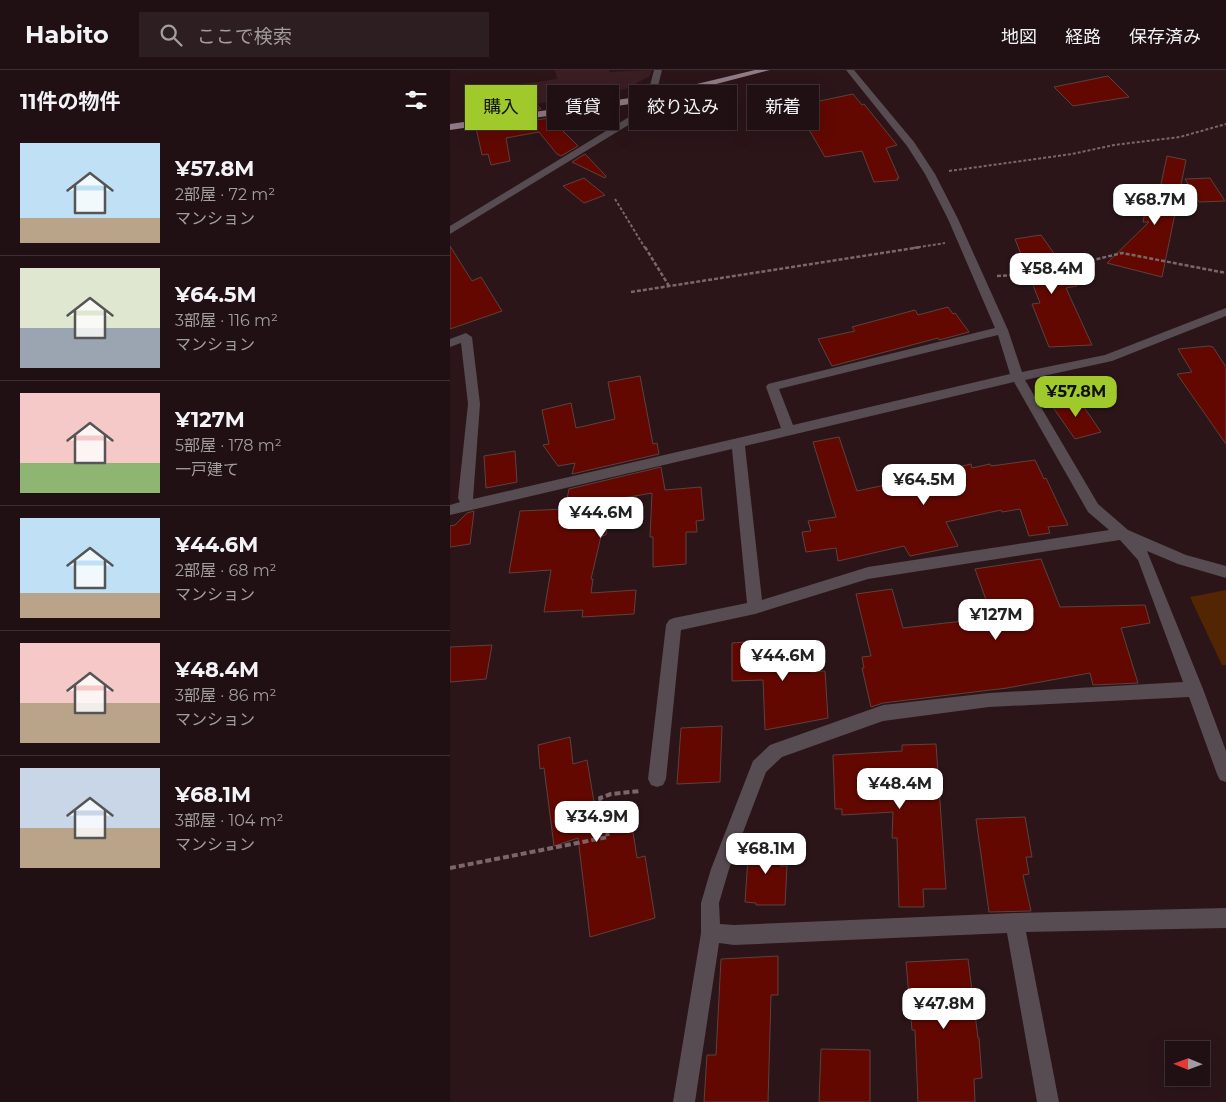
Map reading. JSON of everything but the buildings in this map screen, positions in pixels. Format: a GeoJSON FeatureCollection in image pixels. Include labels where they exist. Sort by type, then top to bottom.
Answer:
{"type":"FeatureCollection","features":[{"type":"Feature","properties":{"kind":"main road"},"geometry":{"type":"LineString","coordinates":[[704,85],[766,70]]}},
{"type":"Feature","properties":{"kind":"main road"},"geometry":{"type":"LineString","coordinates":[[450,127],[629,101]]}},
{"type":"Feature","properties":{"kind":"street"},"geometry":{"type":"LineString","coordinates":[[654,85],[658,70]]}},
{"type":"Feature","properties":{"kind":"street"},"geometry":{"type":"LineString","coordinates":[[850,70],[911,144],[930,174],[963,240],[1002,330],[1017,377],[1093,508],[1123,534],[1144,557],[1226,774]]}},
{"type":"Feature","properties":{"kind":"street"},"geometry":{"type":"LineString","coordinates":[[450,230],[629,121]]}},
{"type":"Feature","properties":{"kind":"street"},"geometry":{"type":"LineString","coordinates":[[450,510],[1017,377],[1108,358],[1226,312]]}},
{"type":"Feature","properties":{"kind":"street"},"geometry":{"type":"LineString","coordinates":[[789,431],[772,387],[1002,330]]}},
{"type":"Feature","properties":{"kind":"street"},"geometry":{"type":"LineString","coordinates":[[450,343],[466,337],[474,404],[466,498],[469,507]]}},
{"type":"Feature","properties":{"kind":"street"},"geometry":{"type":"LineString","coordinates":[[738,443],[755,608]]}},
{"type":"Feature","properties":{"kind":"street"},"geometry":{"type":"LineString","coordinates":[[657,779],[674,624],[755,608],[868,573],[1123,534],[1183,560],[1226,572]]}},
{"type":"Feature","properties":{"kind":"street"},"geometry":{"type":"LineString","coordinates":[[684,1102],[711,933],[710,904],[720,869],[759,767],[776,751],[883,713],[989,700],[1195,690]]}},
{"type":"Feature","properties":{"kind":"street"},"geometry":{"type":"LineString","coordinates":[[711,933],[734,935],[1015,922],[1226,918]]}},
{"type":"Feature","properties":{"kind":"street"},"geometry":{"type":"LineString","coordinates":[[1015,922],[1048,1102]]}},
{"type":"Feature","properties":{"kind":"path"},"geometry":{"type":"LineString","coordinates":[[930,174],[1072,154],[1114,145],[1180,137],[1226,124]]}},
{"type":"Feature","properties":{"kind":"path"},"geometry":{"type":"LineString","coordinates":[[614,198],[669,286]]}},
{"type":"Feature","properties":{"kind":"path"},"geometry":{"type":"LineString","coordinates":[[631,292],[963,240]]}},
{"type":"Feature","properties":{"kind":"path"},"geometry":{"type":"LineString","coordinates":[[979,277],[1022,275],[1056,263],[1081,263],[1122,253],[1226,273]]}},
{"type":"Feature","properties":{"kind":"path"},"geometry":{"type":"LineString","coordinates":[[450,868],[608,836],[600,798],[611,794],[639,792],[657,779]]}},
{"type":"Feature","properties":{"kind":"shaded area"},"geometry":{"type":"Polygon","coordinates":[[[555,70],[609,70],[610,72],[652,70],[650,76],[629,85],[625,89],[619,90],[619,85],[547,85],[547,102],[537,104],[537,85],[522,85],[557,79],[555,70]]]}},
{"type":"Feature","properties":{"kind":"shaded area"},"geometry":{"type":"Polygon","coordinates":[[[1226,590],[1226,665],[1222,665],[1190,597],[1226,590]]]}}]}
